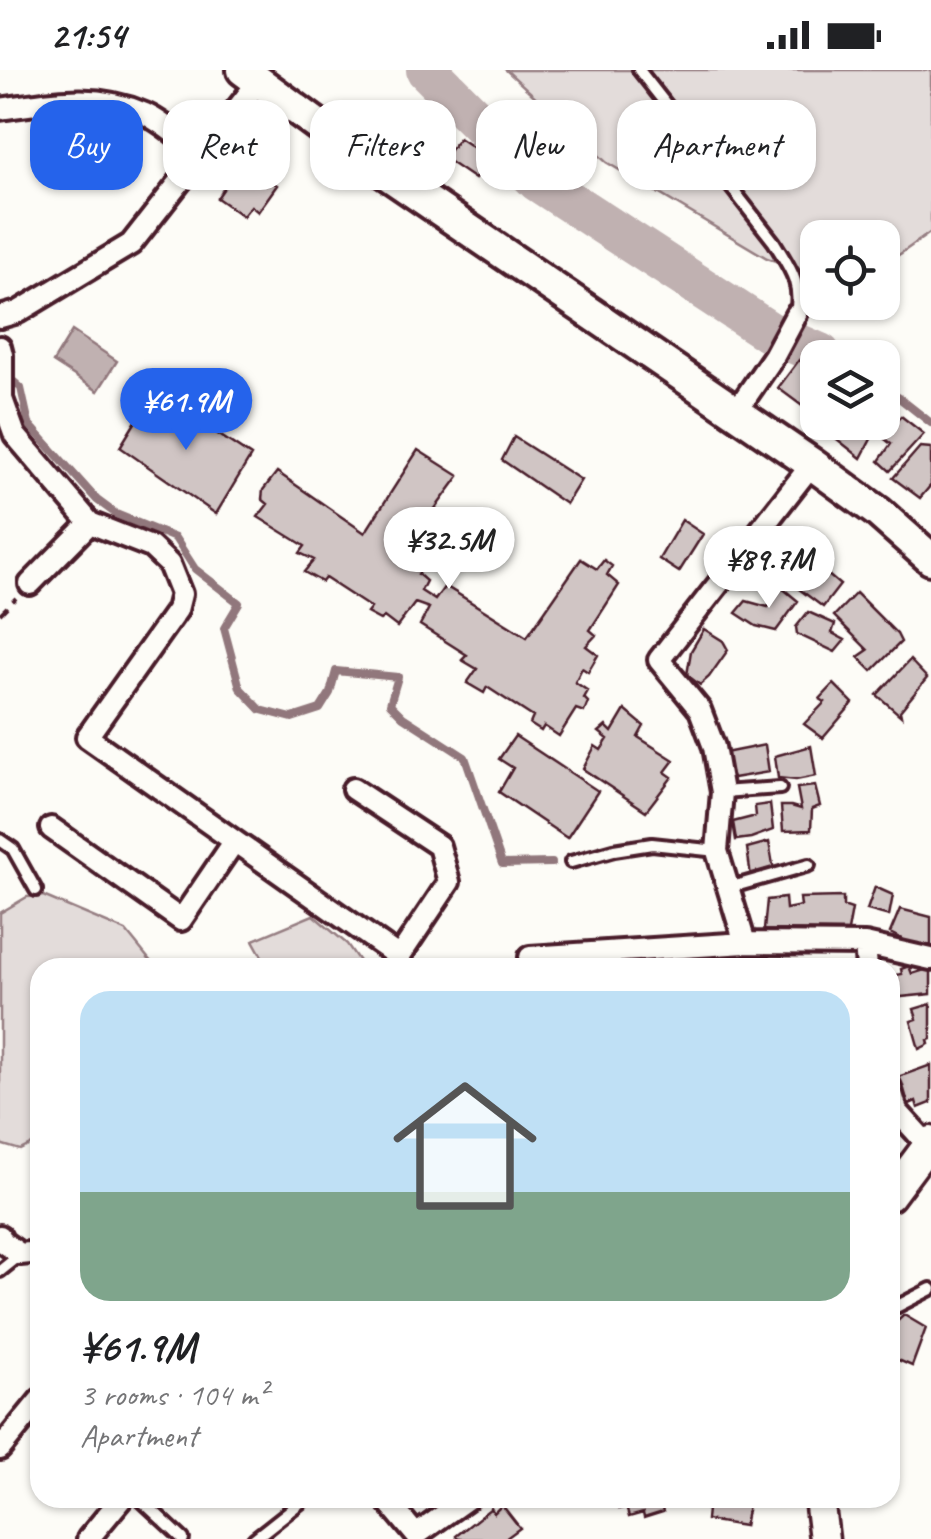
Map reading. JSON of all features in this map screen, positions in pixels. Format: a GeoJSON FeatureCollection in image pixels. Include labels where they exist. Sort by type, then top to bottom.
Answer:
{"type":"FeatureCollection","features":[{"type":"Feature","properties":{"kind":"main road"},"geometry":{"type":"LineString","coordinates":[[251,76],[352,150],[881,507],[931,559]]}},
{"type":"Feature","properties":{"kind":"street"},"geometry":{"type":"LineString","coordinates":[[236,100],[251,76]]}},
{"type":"Feature","properties":{"kind":"street"},"geometry":{"type":"LineString","coordinates":[[0,109],[78,99],[109,102],[148,115],[163,126]]}},
{"type":"Feature","properties":{"kind":"street"},"geometry":{"type":"LineString","coordinates":[[0,317],[18,312],[131,244],[174,190]]}},
{"type":"Feature","properties":{"kind":"street"},"geometry":{"type":"LineString","coordinates":[[735,412],[796,316]]}},
{"type":"Feature","properties":{"kind":"street"},"geometry":{"type":"LineString","coordinates":[[0,346],[3,413],[14,435],[90,523],[151,547],[168,564],[181,594],[177,610],[87,737],[399,957],[449,882],[439,846],[353,789]]}},
{"type":"Feature","properties":{"kind":"street"},"geometry":{"type":"LineString","coordinates":[[745,944],[717,851],[722,792],[714,747],[700,710],[659,660],[812,464]]}},
{"type":"Feature","properties":{"kind":"street"},"geometry":{"type":"LineString","coordinates":[[30,584],[90,523]]}},
{"type":"Feature","properties":{"kind":"street"},"geometry":{"type":"LineString","coordinates":[[51,828],[181,920],[234,842]]}},
{"type":"Feature","properties":{"kind":"street"},"geometry":{"type":"LineString","coordinates":[[530,958],[745,944],[864,944],[931,959]]}},
{"type":"Feature","properties":{"kind":"street"},"geometry":{"type":"LineString","coordinates":[[864,944],[866,958]]}},
{"type":"Feature","properties":{"kind":"street"},"geometry":{"type":"LineString","coordinates":[[900,1114],[929,1142],[900,1182]]}},
{"type":"Feature","properties":{"kind":"street"},"geometry":{"type":"LineString","coordinates":[[0,1236],[4,1242],[30,1253]]}},
{"type":"Feature","properties":{"kind":"street"},"geometry":{"type":"LineString","coordinates":[[0,1449],[30,1412]]}},
{"type":"Feature","properties":{"kind":"street"},"geometry":{"type":"LineString","coordinates":[[88,1539],[114,1508]]}},
{"type":"Feature","properties":{"kind":"street"},"geometry":{"type":"LineString","coordinates":[[392,1508],[413,1537],[454,1508]]}},
{"type":"Feature","properties":{"kind":"street"},"geometry":{"type":"LineString","coordinates":[[819,1508],[824,1539]]}},
{"type":"Feature","properties":{"kind":"lane"},"geometry":{"type":"LineString","coordinates":[[638,70],[774,242],[793,273],[800,294],[796,316]]}},
{"type":"Feature","properties":{"kind":"lane"},"geometry":{"type":"LineString","coordinates":[[722,792],[780,788]]}},
{"type":"Feature","properties":{"kind":"lane"},"geometry":{"type":"LineString","coordinates":[[0,840],[13,849],[36,890]]}},
{"type":"Feature","properties":{"kind":"lane"},"geometry":{"type":"LineString","coordinates":[[571,862],[652,844],[717,851]]}},
{"type":"Feature","properties":{"kind":"lane"},"geometry":{"type":"LineString","coordinates":[[728,888],[809,865]]}},
{"type":"Feature","properties":{"kind":"lane"},"geometry":{"type":"LineString","coordinates":[[0,1271],[30,1253]]}},
{"type":"Feature","properties":{"kind":"lane"},"geometry":{"type":"LineString","coordinates":[[900,1305],[931,1290]]}},
{"type":"Feature","properties":{"kind":"lane"},"geometry":{"type":"LineString","coordinates":[[149,1508],[182,1539]]}},
{"type":"Feature","properties":{"kind":"lane"},"geometry":{"type":"LineString","coordinates":[[254,1539],[293,1508]]}},
{"type":"Feature","properties":{"kind":"shaded area"},"geometry":{"type":"Polygon","coordinates":[[[506,70],[931,70],[931,232],[900,254],[900,220],[800,220],[800,269],[767,258],[653,190],[816,190],[816,100],[617,100],[617,169],[597,154],[597,100],[539,100],[506,70]]]}},
{"type":"Feature","properties":{"kind":"shaded area"},"geometry":{"type":"Polygon","coordinates":[[[72,331],[117,361],[98,391],[53,362],[72,331]]]}},
{"type":"Feature","properties":{"kind":"shaded area"},"geometry":{"type":"Polygon","coordinates":[[[43,896],[126,931],[148,958],[30,958],[30,1145],[20,1150],[0,1144],[0,913],[27,897],[43,896]]]}},
{"type":"Feature","properties":{"kind":"shaded area"},"geometry":{"type":"Polygon","coordinates":[[[313,915],[347,944],[357,958],[263,958],[253,940],[313,915]]]}},
{"type":"Feature","properties":{"kind":"building"},"geometry":{"type":"Polygon","coordinates":[[[459,138],[476,149],[475,179],[456,166],[459,138]]]}},
{"type":"Feature","properties":{"kind":"building"},"geometry":{"type":"Polygon","coordinates":[[[223,190],[273,190],[258,212],[251,206],[243,216],[217,198],[223,190]]]}},
{"type":"Feature","properties":{"kind":"building"},"geometry":{"type":"Polygon","coordinates":[[[799,360],[800,361],[800,404],[778,388],[799,360]]]}},
{"type":"Feature","properties":{"kind":"building"},"geometry":{"type":"Polygon","coordinates":[[[154,392],[251,456],[216,514],[120,447],[154,392]]]}},
{"type":"Feature","properties":{"kind":"building"},"geometry":{"type":"Polygon","coordinates":[[[900,417],[924,434],[890,471],[879,461],[891,444],[886,440],[900,440],[900,417]]]}},
{"type":"Feature","properties":{"kind":"building"},"geometry":{"type":"Polygon","coordinates":[[[514,437],[581,480],[566,504],[502,460],[514,437]]]}},
{"type":"Feature","properties":{"kind":"building"},"geometry":{"type":"Polygon","coordinates":[[[838,440],[870,440],[861,458],[838,440]]]}},
{"type":"Feature","properties":{"kind":"building"},"geometry":{"type":"Polygon","coordinates":[[[920,447],[931,448],[931,485],[920,498],[893,478],[920,447]]]}},
{"type":"Feature","properties":{"kind":"building"},"geometry":{"type":"Polygon","coordinates":[[[418,450],[459,476],[426,521],[434,526],[421,539],[438,547],[418,574],[426,581],[421,591],[435,600],[445,586],[527,637],[581,559],[597,569],[604,560],[612,566],[607,575],[619,585],[590,630],[596,635],[586,646],[598,655],[588,672],[582,668],[575,682],[588,691],[584,698],[588,702],[584,712],[576,709],[559,736],[544,726],[541,731],[530,724],[533,717],[487,687],[484,693],[467,683],[477,669],[462,660],[467,655],[420,625],[429,608],[415,603],[397,627],[384,617],[380,620],[367,613],[371,608],[325,578],[322,582],[304,572],[314,560],[300,553],[305,546],[258,517],[268,504],[262,499],[263,490],[277,472],[365,533],[418,450]]]}},
{"type":"Feature","properties":{"kind":"building"},"geometry":{"type":"Polygon","coordinates":[[[682,520],[703,534],[679,572],[659,559],[682,520]]]}},
{"type":"Feature","properties":{"kind":"building"},"geometry":{"type":"Polygon","coordinates":[[[813,562],[840,585],[823,607],[795,586],[813,562]]]}},
{"type":"Feature","properties":{"kind":"building"},"geometry":{"type":"Polygon","coordinates":[[[781,587],[798,601],[776,631],[756,626],[736,613],[746,601],[768,607],[781,587]]]}},
{"type":"Feature","properties":{"kind":"building"},"geometry":{"type":"Polygon","coordinates":[[[856,593],[901,642],[872,671],[858,657],[868,650],[834,616],[856,593]]]}},
{"type":"Feature","properties":{"kind":"building"},"geometry":{"type":"Polygon","coordinates":[[[808,612],[835,624],[832,633],[845,640],[835,652],[797,634],[796,627],[808,612]]]}},
{"type":"Feature","properties":{"kind":"building"},"geometry":{"type":"Polygon","coordinates":[[[704,629],[723,641],[728,650],[700,685],[687,675],[691,651],[704,629]]]}},
{"type":"Feature","properties":{"kind":"building"},"geometry":{"type":"Polygon","coordinates":[[[910,660],[927,678],[900,711],[901,716],[877,695],[910,660]]]}},
{"type":"Feature","properties":{"kind":"building"},"geometry":{"type":"Polygon","coordinates":[[[834,684],[853,703],[823,738],[804,724],[825,702],[820,699],[834,684]]]}},
{"type":"Feature","properties":{"kind":"building"},"geometry":{"type":"Polygon","coordinates":[[[625,710],[644,726],[638,737],[674,760],[665,772],[672,777],[646,811],[583,769],[595,746],[601,750],[608,739],[599,732],[606,726],[612,732],[625,710]]]}},
{"type":"Feature","properties":{"kind":"building"},"geometry":{"type":"Polygon","coordinates":[[[515,736],[598,791],[567,838],[499,792],[513,768],[499,759],[515,736]]]}},
{"type":"Feature","properties":{"kind":"building"},"geometry":{"type":"Polygon","coordinates":[[[765,745],[769,772],[733,778],[725,753],[765,745]]]}},
{"type":"Feature","properties":{"kind":"building"},"geometry":{"type":"Polygon","coordinates":[[[811,746],[816,776],[778,778],[775,756],[811,746]]]}},
{"type":"Feature","properties":{"kind":"building"},"geometry":{"type":"Polygon","coordinates":[[[815,786],[820,806],[812,809],[811,830],[783,831],[781,806],[801,809],[797,788],[815,786]]]}},
{"type":"Feature","properties":{"kind":"building"},"geometry":{"type":"Polygon","coordinates":[[[770,804],[773,830],[736,840],[733,822],[756,816],[755,806],[770,804]]]}},
{"type":"Feature","properties":{"kind":"building"},"geometry":{"type":"Polygon","coordinates":[[[769,842],[774,871],[751,877],[747,848],[769,842]]]}},
{"type":"Feature","properties":{"kind":"building"},"geometry":{"type":"Polygon","coordinates":[[[875,887],[893,895],[889,916],[867,910],[875,887]]]}},
{"type":"Feature","properties":{"kind":"building"},"geometry":{"type":"Polygon","coordinates":[[[843,897],[843,906],[852,909],[848,931],[764,930],[767,900],[785,898],[786,909],[801,906],[800,898],[843,897]]]}},
{"type":"Feature","properties":{"kind":"building"},"geometry":{"type":"Polygon","coordinates":[[[900,909],[931,917],[931,945],[918,947],[890,933],[900,909]]]}},
{"type":"Feature","properties":{"kind":"building"},"geometry":{"type":"Polygon","coordinates":[[[909,966],[912,974],[931,968],[931,994],[900,997],[901,969],[909,966]]]}},
{"type":"Feature","properties":{"kind":"building"},"geometry":{"type":"Polygon","coordinates":[[[931,1004],[931,1039],[919,1049],[911,1021],[917,1019],[914,1009],[931,1004]]]}},
{"type":"Feature","properties":{"kind":"building"},"geometry":{"type":"Polygon","coordinates":[[[931,1065],[931,1103],[918,1108],[916,1101],[903,1107],[900,1076],[931,1065]]]}},
{"type":"Feature","properties":{"kind":"building"},"geometry":{"type":"Polygon","coordinates":[[[904,1315],[926,1328],[912,1366],[900,1361],[900,1319],[904,1315]]]}},
{"type":"Feature","properties":{"kind":"building"},"geometry":{"type":"Polygon","coordinates":[[[491,1508],[494,1513],[504,1508],[520,1528],[505,1539],[456,1536],[491,1508]]]}},
{"type":"Feature","properties":{"kind":"building"},"geometry":{"type":"Polygon","coordinates":[[[626,1508],[662,1508],[663,1512],[644,1518],[643,1513],[629,1517],[626,1508]]]}},
{"type":"Feature","properties":{"kind":"building"},"geometry":{"type":"Polygon","coordinates":[[[707,1508],[747,1508],[744,1526],[706,1520],[707,1508]]]}},
{"type":"Feature","properties":{"kind":"waterway"},"geometry":{"type":"LineString","coordinates":[[427,70],[538,181],[769,332],[800,345]]}},
{"type":"Feature","properties":{"kind":"waterway"},"geometry":{"type":"LineString","coordinates":[[4,373],[21,388],[29,424],[97,500],[116,514],[175,538],[195,569],[239,603],[224,628],[240,688],[261,710],[292,718],[320,709],[330,693],[336,671],[398,677],[390,704],[403,717],[465,757],[502,864],[552,863]]}},
{"type":"Feature","properties":{"kind":"waterway"},"geometry":{"type":"LineString","coordinates":[[900,399],[931,423]]}}]}
